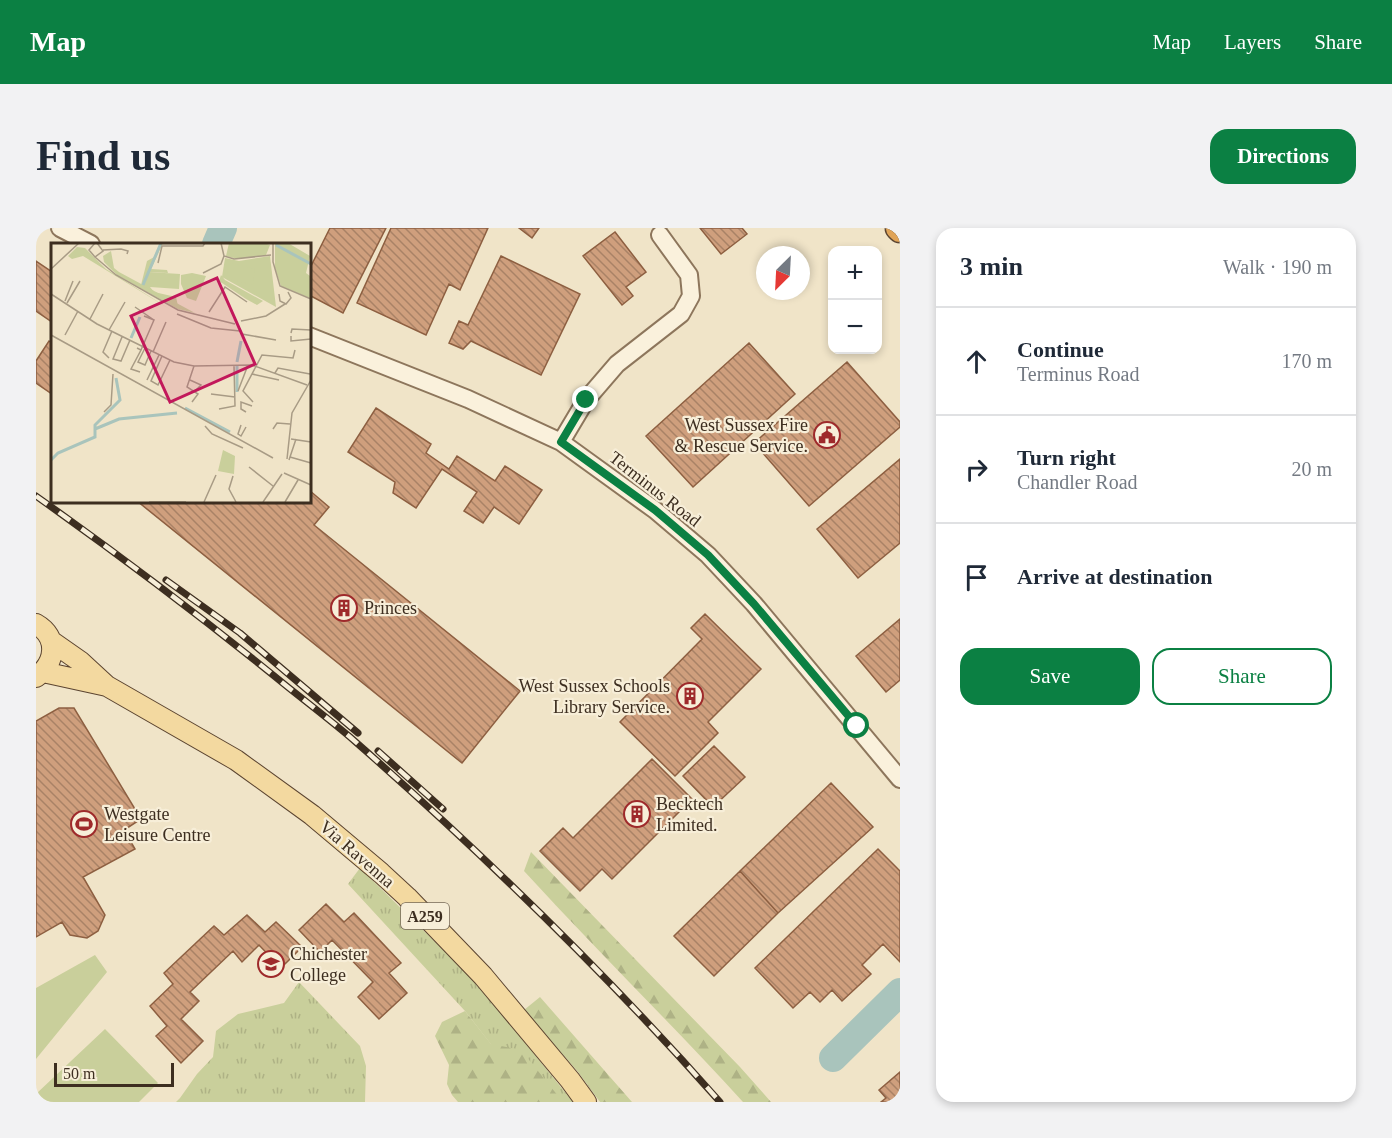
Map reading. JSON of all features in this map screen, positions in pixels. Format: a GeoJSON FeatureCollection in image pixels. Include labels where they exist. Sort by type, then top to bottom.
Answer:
{"type":"FeatureCollection","features":[{"type":"Feature","properties":{"kind":"main road","name":"Via Ravenna"},"geometry":{"type":"LineString","coordinates":[[36,624],[47,633],[51,641],[107,686],[236,760],[312,815],[381,873],[483,976],[586,1102]]}},
{"type":"Feature","properties":{"kind":"main road"},"geometry":{"type":"LineString","coordinates":[[40,674],[51,658],[51,641]]}},
{"type":"Feature","properties":{"kind":"main road","name":"Via Ravenna"},"geometry":{"type":"LineString","coordinates":[[40,674],[107,686]]}},
{"type":"Feature","properties":{"kind":"street"},"geometry":{"type":"LineString","coordinates":[[60,228],[89,243]]}},
{"type":"Feature","properties":{"kind":"street"},"geometry":{"type":"LineString","coordinates":[[561,442],[586,400],[617,364],[681,314],[691,296],[689,275],[660,236]]}},
{"type":"Feature","properties":{"kind":"street","name":"Terminus Road"},"geometry":{"type":"LineString","coordinates":[[310,336],[468,399],[561,442],[655,510],[730,576],[900,778]]}},
{"type":"Feature","properties":{"kind":"green space"},"geometry":{"type":"Polygon","coordinates":[[[531,852],[740,1067],[771,1102],[743,1102],[524,871],[531,852]]]}},
{"type":"Feature","properties":{"kind":"green space"},"geometry":{"type":"Polygon","coordinates":[[[360,868],[476,982],[573,1102],[536,1102],[465,1011],[348,884],[360,868]]]}},
{"type":"Feature","properties":{"kind":"green space"},"geometry":{"type":"Polygon","coordinates":[[[95,955],[107,972],[36,1059],[36,988],[95,955]]]}},
{"type":"Feature","properties":{"kind":"green space"},"geometry":{"type":"Polygon","coordinates":[[[299,982],[360,1046],[366,1066],[365,1102],[176,1102],[213,1057],[216,1031],[238,1014],[284,1003],[299,982]]]}},
{"type":"Feature","properties":{"kind":"green space"},"geometry":{"type":"Polygon","coordinates":[[[540,997],[632,1102],[600,1102],[578,1072],[524,1010],[540,997]]]}},
{"type":"Feature","properties":{"kind":"green space"},"geometry":{"type":"Polygon","coordinates":[[[465,1011],[491,1044],[521,1050],[563,1102],[458,1102],[447,1084],[449,1065],[435,1036],[442,1022],[465,1011]]]}},
{"type":"Feature","properties":{"kind":"green space"},"geometry":{"type":"Polygon","coordinates":[[[105,1029],[158,1083],[139,1102],[36,1102],[36,1094],[105,1029]]]}},
{"type":"Feature","properties":{"kind":"building"},"geometry":{"type":"Polygon","coordinates":[[[330,228],[386,228],[343,313],[310,296],[310,268],[330,228]]]}},
{"type":"Feature","properties":{"kind":"building"},"geometry":{"type":"Polygon","coordinates":[[[391,228],[488,228],[460,290],[449,284],[426,335],[357,303],[391,228]]]}},
{"type":"Feature","properties":{"kind":"building"},"geometry":{"type":"Polygon","coordinates":[[[519,228],[539,228],[532,238],[519,228]]]}},
{"type":"Feature","properties":{"kind":"building"},"geometry":{"type":"Polygon","coordinates":[[[700,228],[742,228],[747,234],[721,254],[700,228]]]}},
{"type":"Feature","properties":{"kind":"building"},"geometry":{"type":"Polygon","coordinates":[[[615,232],[646,272],[626,287],[633,296],[622,305],[583,256],[615,232]]]}},
{"type":"Feature","properties":{"kind":"building"},"geometry":{"type":"Polygon","coordinates":[[[501,256],[580,294],[541,375],[471,341],[463,349],[449,343],[459,321],[468,325],[501,256]]]}},
{"type":"Feature","properties":{"kind":"building"},"geometry":{"type":"Polygon","coordinates":[[[36,261],[51,271],[51,321],[36,311],[36,261]]]}},
{"type":"Feature","properties":{"kind":"building"},"geometry":{"type":"Polygon","coordinates":[[[49,341],[51,342],[51,393],[36,383],[36,361],[49,341]]]}},
{"type":"Feature","properties":{"kind":"building"},"geometry":{"type":"Polygon","coordinates":[[[749,343],[795,394],[693,487],[646,436],[749,343]]]}},
{"type":"Feature","properties":{"kind":"building","name":"West Sussex Fire & Rescue Service."},"geometry":{"type":"Polygon","coordinates":[[[847,362],[900,422],[900,427],[809,506],[754,443],[847,362]]]}},
{"type":"Feature","properties":{"kind":"building"},"geometry":{"type":"Polygon","coordinates":[[[376,408],[431,444],[426,453],[449,469],[457,456],[495,481],[505,466],[542,490],[519,524],[494,507],[483,523],[464,511],[477,492],[442,469],[416,508],[393,493],[395,482],[348,452],[376,408]]]}},
{"type":"Feature","properties":{"kind":"building"},"geometry":{"type":"Polygon","coordinates":[[[900,459],[900,543],[858,578],[817,529],[900,459]]]}},
{"type":"Feature","properties":{"kind":"building","name":"Princes"},"geometry":{"type":"Polygon","coordinates":[[[310,491],[329,507],[314,525],[520,691],[462,763],[138,502],[310,502],[310,491]]]}},
{"type":"Feature","properties":{"kind":"building","name":"West Sussex Schools Library Service."},"geometry":{"type":"Polygon","coordinates":[[[705,614],[761,669],[708,722],[718,733],[675,776],[620,722],[702,639],[691,628],[705,614]]]}},
{"type":"Feature","properties":{"kind":"building"},"geometry":{"type":"Polygon","coordinates":[[[900,619],[900,680],[886,692],[856,656],[900,619]]]}},
{"type":"Feature","properties":{"kind":"building","name":"Westgate Leisure Centre"},"geometry":{"type":"Polygon","coordinates":[[[59,708],[74,708],[141,819],[124,830],[135,849],[83,877],[105,915],[98,931],[87,938],[70,935],[62,922],[36,937],[36,721],[59,708]]]}},
{"type":"Feature","properties":{"kind":"building"},"geometry":{"type":"Polygon","coordinates":[[[714,746],[745,777],[713,807],[683,776],[714,746]]]}},
{"type":"Feature","properties":{"kind":"building","name":"Becktech Limited."},"geometry":{"type":"Polygon","coordinates":[[[652,759],[692,799],[612,879],[602,869],[580,891],[540,851],[563,828],[573,838],[652,759]]]}},
{"type":"Feature","properties":{"kind":"building"},"geometry":{"type":"Polygon","coordinates":[[[831,783],[873,827],[778,913],[740,871],[831,783]]]}},
{"type":"Feature","properties":{"kind":"building"},"geometry":{"type":"Polygon","coordinates":[[[878,849],[900,871],[900,962],[883,944],[862,965],[871,974],[842,1001],[832,990],[820,1002],[810,992],[793,1008],[755,968],[878,849]]]}},
{"type":"Feature","properties":{"kind":"building"},"geometry":{"type":"Polygon","coordinates":[[[740,871],[778,913],[714,976],[674,936],[740,871]]]}},
{"type":"Feature","properties":{"kind":"building"},"geometry":{"type":"Polygon","coordinates":[[[326,904],[344,922],[354,913],[401,963],[389,973],[407,993],[379,1019],[358,997],[373,982],[332,940],[320,952],[299,930],[326,904]]]}},
{"type":"Feature","properties":{"kind":"building"},"geometry":{"type":"Polygon","coordinates":[[[247,915],[265,932],[276,922],[302,947],[281,968],[259,945],[242,962],[233,951],[190,992],[199,1001],[181,1019],[203,1041],[181,1063],[156,1036],[167,1026],[150,1006],[173,984],[164,973],[214,926],[224,935],[247,915]]]}},
{"type":"Feature","properties":{"kind":"building"},"geometry":{"type":"Polygon","coordinates":[[[900,1072],[900,1102],[881,1102],[886,1098],[879,1090],[900,1072]]]}},
{"type":"Feature","properties":{"kind":"waterway"},"geometry":{"type":"LineString","coordinates":[[216,243],[223,228]]}},
{"type":"Feature","properties":{"kind":"waterway"},"geometry":{"type":"LineString","coordinates":[[833,1058],[900,992]]}},
{"type":"Feature","properties":{"kind":"railway"},"geometry":{"type":"LineString","coordinates":[[36,496],[196,614],[350,737],[541,913],[632,1006],[720,1102]]}},
{"type":"Feature","properties":{"kind":"railway"},"geometry":{"type":"LineString","coordinates":[[166,580],[240,633],[358,733]]}},
{"type":"Feature","properties":{"kind":"railway"},"geometry":{"type":"LineString","coordinates":[[378,751],[443,809]]}},
{"type":"Feature","properties":{"kind":"place","name":"West Sussex Fire & Rescue Service."},"geometry":{"type":"Point","coordinates":[827,435]}},
{"type":"Feature","properties":{"kind":"place","name":"Princes"},"geometry":{"type":"Point","coordinates":[344,608]}},
{"type":"Feature","properties":{"kind":"place","name":"West Sussex Schools Library Service."},"geometry":{"type":"Point","coordinates":[690,696]}},
{"type":"Feature","properties":{"kind":"place","name":"Becktech Limited."},"geometry":{"type":"Point","coordinates":[637,814]}},
{"type":"Feature","properties":{"kind":"place","name":"Westgate Leisure Centre"},"geometry":{"type":"Point","coordinates":[84,824]}},
{"type":"Feature","properties":{"kind":"place","name":"Chichester College"},"geometry":{"type":"Point","coordinates":[271,964]}},
{"type":"Feature","properties":{"kind":"route"},"geometry":{"type":"LineString","coordinates":[[586,400],[561,442],[655,510],[730,576],[857,726]]}}]}
